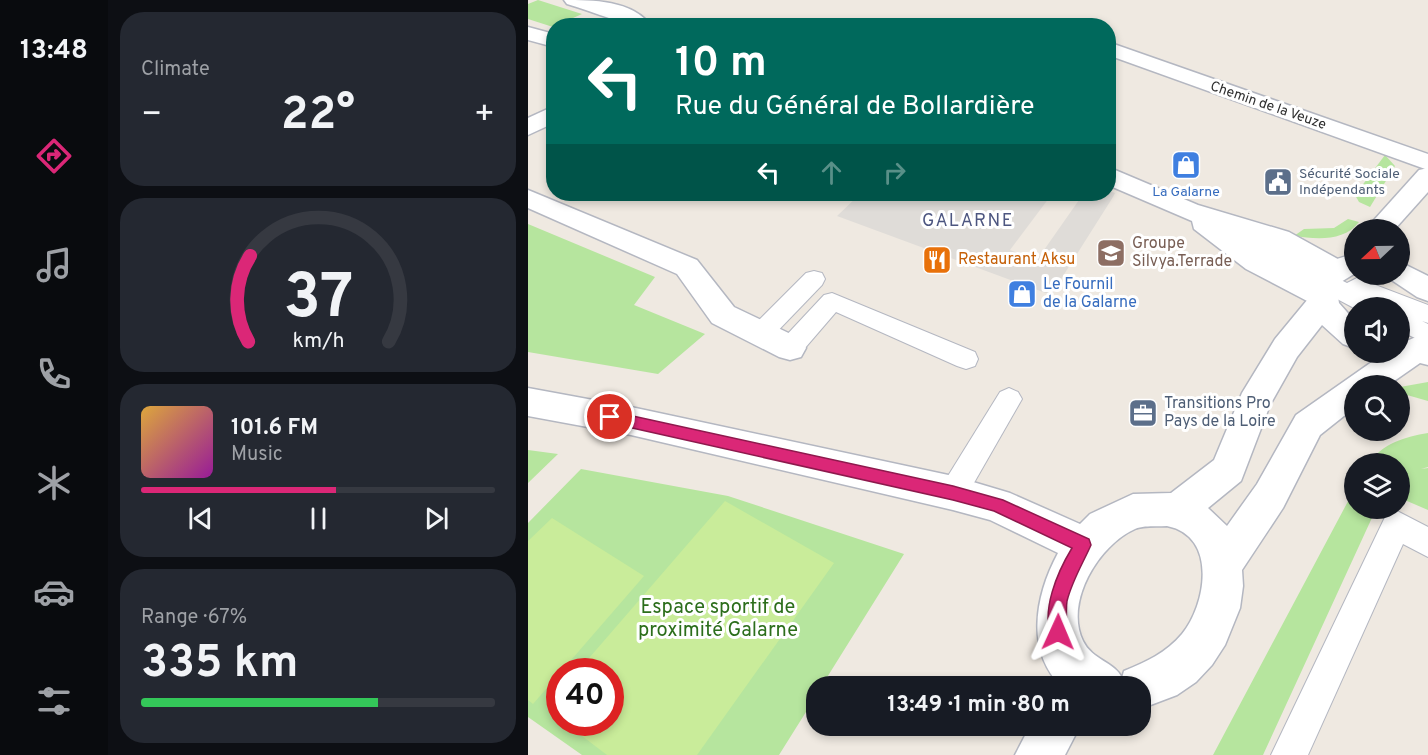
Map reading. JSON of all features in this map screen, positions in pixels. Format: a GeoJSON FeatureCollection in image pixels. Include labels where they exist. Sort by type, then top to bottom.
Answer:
{"type":"FeatureCollection","features":[{"type":"Feature","properties":{"kind":"street"},"geometry":{"type":"LineString","coordinates":[[574,0],[631,18]]}},
{"type":"Feature","properties":{"kind":"street"},"geometry":{"type":"LineString","coordinates":[[528,33],[546,39]]}},
{"type":"Feature","properties":{"kind":"street","name":"Chemin de la Veuze"},"geometry":{"type":"LineString","coordinates":[[1116,51],[1428,162]]}},
{"type":"Feature","properties":{"kind":"street"},"geometry":{"type":"LineString","coordinates":[[528,128],[546,118]]}},
{"type":"Feature","properties":{"kind":"street"},"geometry":{"type":"LineString","coordinates":[[1388,219],[1428,176]]}},
{"type":"Feature","properties":{"kind":"street"},"geometry":{"type":"LineString","coordinates":[[1116,179],[1189,211],[1256,262],[1336,276]]}},
{"type":"Feature","properties":{"kind":"street"},"geometry":{"type":"LineString","coordinates":[[528,198],[687,267],[723,315],[790,348]]}},
{"type":"Feature","properties":{"kind":"street"},"geometry":{"type":"LineString","coordinates":[[1336,276],[1334,320],[1344,328]]}},
{"type":"Feature","properties":{"kind":"street"},"geometry":{"type":"LineString","coordinates":[[1178,510],[1228,470],[1254,403],[1286,348],[1336,276]]}},
{"type":"Feature","properties":{"kind":"street"},"geometry":{"type":"LineString","coordinates":[[1410,278],[1428,290]]}},
{"type":"Feature","properties":{"kind":"street"},"geometry":{"type":"LineString","coordinates":[[1377,375],[1420,346]]}},
{"type":"Feature","properties":{"kind":"street"},"geometry":{"type":"LineString","coordinates":[[1222,566],[1270,496],[1308,425],[1344,398]]}},
{"type":"Feature","properties":{"kind":"street"},"geometry":{"type":"LineString","coordinates":[[528,402],[631,421],[953,493],[997,505],[1083,545]]}},
{"type":"Feature","properties":{"kind":"street"},"geometry":{"type":"LineString","coordinates":[[1083,676],[1066,656],[1058,632],[1058,603],[1072,563],[1083,545],[1101,526],[1119,516],[1140,509],[1158,507],[1178,510],[1196,521],[1213,540],[1222,566],[1223,599],[1216,616],[1188,660],[1165,679],[1151,683]]}},
{"type":"Feature","properties":{"kind":"street"},"geometry":{"type":"LineString","coordinates":[[1038,755],[1050,736]]}},
{"type":"Feature","properties":{"kind":"lane"},"geometry":{"type":"LineString","coordinates":[[1189,211],[1267,252],[1336,276],[1428,314]]}},
{"type":"Feature","properties":{"kind":"lane"},"geometry":{"type":"LineString","coordinates":[[1336,276],[1362,297]]}},
{"type":"Feature","properties":{"kind":"lane"},"geometry":{"type":"LineString","coordinates":[[760,334],[814,279]]}},
{"type":"Feature","properties":{"kind":"lane"},"geometry":{"type":"LineString","coordinates":[[790,348],[832,301],[966,359]]}},
{"type":"Feature","properties":{"kind":"lane"},"geometry":{"type":"LineString","coordinates":[[1410,333],[1420,346]]}},
{"type":"Feature","properties":{"kind":"lane"},"geometry":{"type":"LineString","coordinates":[[953,493],[1009,399]]}},
{"type":"Feature","properties":{"kind":"lane"},"geometry":{"type":"LineString","coordinates":[[1289,755],[1397,525],[1428,543]]}},
{"type":"Feature","properties":{"kind":"green space"},"geometry":{"type":"Polygon","coordinates":[[[538,0],[582,14],[573,18],[546,18],[546,25],[528,19],[528,4],[538,0]]]}},
{"type":"Feature","properties":{"kind":"green space"},"geometry":{"type":"Polygon","coordinates":[[[1385,155],[1395,166],[1370,207],[1359,202],[1355,195],[1385,155]]]}},
{"type":"Feature","properties":{"kind":"green space"},"geometry":{"type":"Polygon","coordinates":[[[1344,222],[1344,234],[1338,236],[1311,238],[1294,236],[1304,229],[1334,228],[1344,222]]]}},
{"type":"Feature","properties":{"kind":"green space"},"geometry":{"type":"Polygon","coordinates":[[[528,224],[655,277],[634,305],[705,334],[658,374],[528,352],[528,224]]]}},
{"type":"Feature","properties":{"kind":"green space"},"geometry":{"type":"Polygon","coordinates":[[[1428,382],[1428,401],[1410,396],[1410,385],[1428,382]]]}},
{"type":"Feature","properties":{"kind":"green space"},"geometry":{"type":"Polygon","coordinates":[[[1428,433],[1428,467],[1421,469],[1428,468],[1428,510],[1410,502],[1410,453],[1378,453],[1395,442],[1410,441],[1411,437],[1428,433]]]}},
{"type":"Feature","properties":{"kind":"green space"},"geometry":{"type":"Polygon","coordinates":[[[528,450],[558,454],[528,483],[528,450]]]}},
{"type":"Feature","properties":{"kind":"green space","name":"Espace sportif de proximité Galarne"},"geometry":{"type":"Polygon","coordinates":[[[581,469],[728,496],[904,554],[828,676],[806,676],[806,712],[779,755],[582,755],[555,736],[624,736],[624,658],[546,658],[546,730],[528,717],[528,523],[581,469]]]}},
{"type":"Feature","properties":{"kind":"green space"},"geometry":{"type":"Polygon","coordinates":[[[725,501],[834,563],[697,755],[607,755],[582,736],[624,736],[624,658],[589,658],[725,501]]]}},
{"type":"Feature","properties":{"kind":"green space"},"geometry":{"type":"Polygon","coordinates":[[[1344,509],[1344,519],[1371,519],[1263,755],[1213,755],[1344,509]]]}},
{"type":"Feature","properties":{"kind":"green space"},"geometry":{"type":"Polygon","coordinates":[[[552,518],[644,576],[573,658],[546,658],[546,689],[533,704],[528,700],[528,541],[552,518]]]}},
{"type":"Feature","properties":{"kind":"shaded area"},"geometry":{"type":"Polygon","coordinates":[[[853,201],[1047,201],[1010,250],[1037,260],[1078,201],[1110,201],[1051,295],[837,216],[853,201]]]}},
{"type":"Feature","properties":{"kind":"place","name":"La Galarne"},"geometry":{"type":"Point","coordinates":[1186,165]}},
{"type":"Feature","properties":{"kind":"place","name":"Sécurité Sociale Indépendants"},"geometry":{"type":"Point","coordinates":[1278,182]}},
{"type":"Feature","properties":{"kind":"place","name":"Groupe Silvya.Terrade"},"geometry":{"type":"Point","coordinates":[1111,253]}},
{"type":"Feature","properties":{"kind":"place","name":"Restaurant Aksu"},"geometry":{"type":"Point","coordinates":[937,260]}},
{"type":"Feature","properties":{"kind":"place","name":"Le Fournil de la Galarne"},"geometry":{"type":"Point","coordinates":[1022,294]}},
{"type":"Feature","properties":{"kind":"place","name":"Transitions Pro Pays de la Loire"},"geometry":{"type":"Point","coordinates":[1143,413]}},
{"type":"Feature","properties":{"kind":"district","name":"GALARNE"},"geometry":{"type":"Point","coordinates":[968,221]}},
{"type":"Feature","properties":{"kind":"route"},"geometry":{"type":"LineString","coordinates":[[610,417],[953,493],[997,505],[1083,545],[1064,582],[1058,603],[1058,632]]}}]}
